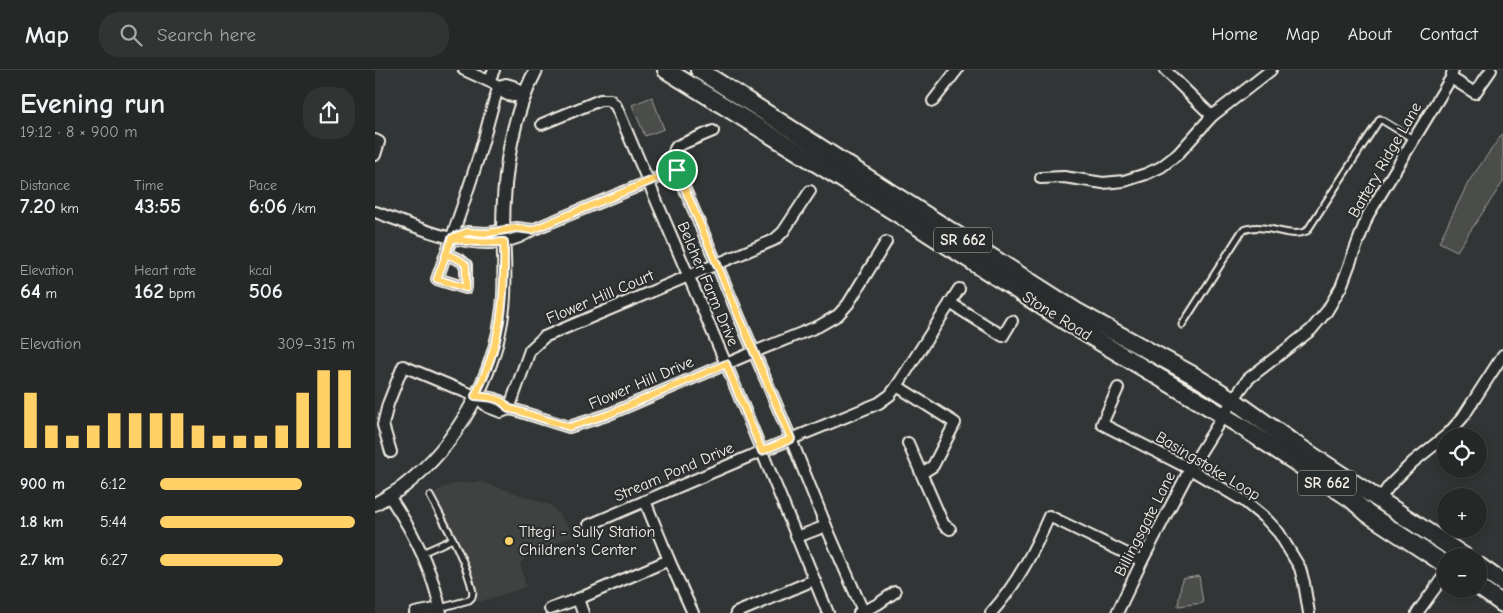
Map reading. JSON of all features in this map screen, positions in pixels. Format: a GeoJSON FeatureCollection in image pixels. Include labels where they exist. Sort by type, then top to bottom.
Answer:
{"type":"FeatureCollection","features":[{"type":"Feature","properties":{"kind":"main road","name":"Stone Road"},"geometry":{"type":"LineString","coordinates":[[666,70],[906,219],[1067,323],[1224,415],[1351,499],[1367,514],[1437,559]]}},
{"type":"Feature","properties":{"kind":"main road","name":"Stone Road"},"geometry":{"type":"LineString","coordinates":[[699,70],[1076,311],[1193,375],[1233,400],[1289,440],[1452,548]]}},
{"type":"Feature","properties":{"kind":"main road"},"geometry":{"type":"LineString","coordinates":[[1487,572],[1503,583]]}},
{"type":"Feature","properties":{"kind":"main road"},"geometry":{"type":"LineString","coordinates":[[1487,593],[1503,604]]}},
{"type":"Feature","properties":{"kind":"street"},"geometry":{"type":"LineString","coordinates":[[464,70],[499,86],[506,84],[513,86],[525,96]]}},
{"type":"Feature","properties":{"kind":"street"},"geometry":{"type":"LineString","coordinates":[[489,81],[494,70]]}},
{"type":"Feature","properties":{"kind":"street"},"geometry":{"type":"LineString","coordinates":[[375,504],[404,485],[431,460],[450,438],[469,410],[486,375],[503,307],[505,276],[503,236],[505,188],[509,155],[515,125],[536,70]]}},
{"type":"Feature","properties":{"kind":"street"},"geometry":{"type":"LineString","coordinates":[[933,101],[957,70]]}},
{"type":"Feature","properties":{"kind":"street"},"geometry":{"type":"LineString","coordinates":[[1165,70],[1212,116]]}},
{"type":"Feature","properties":{"kind":"street"},"geometry":{"type":"LineString","coordinates":[[1041,178],[1064,177],[1103,183],[1124,181],[1147,174],[1161,167],[1178,154],[1212,116],[1271,70]]}},
{"type":"Feature","properties":{"kind":"street"},"geometry":{"type":"LineString","coordinates":[[1452,74],[1475,93],[1491,70]]}},
{"type":"Feature","properties":{"kind":"street","name":"Battery Ridge Lane"},"geometry":{"type":"LineString","coordinates":[[1233,400],[1248,379],[1311,330],[1327,311],[1341,287],[1368,215],[1452,74]]}},
{"type":"Feature","properties":{"kind":"street"},"geometry":{"type":"LineString","coordinates":[[446,254],[483,144],[499,86]]}},
{"type":"Feature","properties":{"kind":"street","name":"Belcher Farm Drive"},"geometry":{"type":"LineString","coordinates":[[542,124],[601,100],[610,100],[616,106],[726,364],[828,613]]}},
{"type":"Feature","properties":{"kind":"street"},"geometry":{"type":"LineString","coordinates":[[375,212],[452,238],[467,232],[503,236],[517,228],[532,230],[677,170],[672,159],[677,146],[713,130]]}},
{"type":"Feature","properties":{"kind":"street"},"geometry":{"type":"LineString","coordinates":[[375,140],[379,142],[375,155]]}},
{"type":"Feature","properties":{"kind":"street","name":"Belcher Farm Drive"},"geometry":{"type":"LineString","coordinates":[[677,170],[791,439],[861,612],[878,604],[895,592]]}},
{"type":"Feature","properties":{"kind":"street","name":"Flower Hill Court"},"geometry":{"type":"LineString","coordinates":[[509,409],[530,350],[544,337],[774,240],[783,232],[810,190]]}},
{"type":"Feature","properties":{"kind":"street","name":"Flower Hill Drive"},"geometry":{"type":"LineString","coordinates":[[391,452],[383,425],[388,404],[403,366],[475,396],[488,407],[501,412],[509,409],[515,410],[569,427],[607,415],[819,326],[837,315],[848,304],[886,242]]}},
{"type":"Feature","properties":{"kind":"street","name":"Stream Pond Drive"},"geometry":{"type":"LineString","coordinates":[[589,525],[879,403],[890,396],[959,289]]}},
{"type":"Feature","properties":{"kind":"street"},"geometry":{"type":"LineString","coordinates":[[950,303],[1003,336],[1012,321]]}},
{"type":"Feature","properties":{"kind":"street"},"geometry":{"type":"LineString","coordinates":[[1379,500],[1390,485],[1413,462],[1448,434],[1463,417],[1503,355]]}},
{"type":"Feature","properties":{"kind":"street"},"geometry":{"type":"LineString","coordinates":[[897,386],[955,423],[933,466],[922,473]]}},
{"type":"Feature","properties":{"kind":"street","name":"Basingstoke Loop"},"geometry":{"type":"LineString","coordinates":[[1118,388],[1102,424],[1190,469],[1244,501],[1266,519],[1279,533],[1300,568],[1309,613]]}},
{"type":"Feature","properties":{"kind":"street","name":"Billingsgate Lane"},"geometry":{"type":"LineString","coordinates":[[1117,613],[1190,469],[1233,400]]}},
{"type":"Feature","properties":{"kind":"street"},"geometry":{"type":"LineString","coordinates":[[908,443],[941,519],[950,529]]}},
{"type":"Feature","properties":{"kind":"street"},"geometry":{"type":"LineString","coordinates":[[389,496],[422,553],[441,611],[415,613]]}},
{"type":"Feature","properties":{"kind":"street"},"geometry":{"type":"LineString","coordinates":[[645,501],[693,613]]}},
{"type":"Feature","properties":{"kind":"street"},"geometry":{"type":"LineString","coordinates":[[991,613],[1006,596],[1034,551],[1049,516],[1142,561]]}},
{"type":"Feature","properties":{"kind":"street"},"geometry":{"type":"LineString","coordinates":[[797,537],[826,526]]}},
{"type":"Feature","properties":{"kind":"street"},"geometry":{"type":"LineString","coordinates":[[550,609],[669,560]]}},
{"type":"Feature","properties":{"kind":"street"},"geometry":{"type":"LineString","coordinates":[[736,613],[814,580]]}},
{"type":"Feature","properties":{"kind":"street"},"geometry":{"type":"LineString","coordinates":[[1417,613],[1437,585]]}},
{"type":"Feature","properties":{"kind":"street"},"geometry":{"type":"LineString","coordinates":[[577,599],[583,613]]}},
{"type":"Feature","properties":{"kind":"lane"},"geometry":{"type":"LineString","coordinates":[[1182,325],[1242,231],[1253,227],[1273,229],[1292,234],[1307,232],[1380,119],[1413,139]]}},
{"type":"Feature","properties":{"kind":"lane"},"geometry":{"type":"LineString","coordinates":[[429,496],[453,539],[472,589],[472,597],[469,600],[441,611]]}},
{"type":"Feature","properties":{"kind":"lane"},"geometry":{"type":"LineString","coordinates":[[422,553],[453,539]]}},
{"type":"Feature","properties":{"kind":"shaded area"},"geometry":{"type":"Polygon","coordinates":[[[652,97],[664,129],[645,136],[632,105],[652,97]]]}},
{"type":"Feature","properties":{"kind":"shaded area"},"geometry":{"type":"Polygon","coordinates":[[[1503,133],[1503,182],[1457,251],[1439,242],[1469,181],[1503,133]]]}},
{"type":"Feature","properties":{"kind":"shaded area","name":"Tltegi - Sully Station Children's Center"},"geometry":{"type":"Polygon","coordinates":[[[482,482],[550,505],[574,535],[527,556],[520,564],[526,587],[478,602],[463,551],[433,494],[442,488],[458,483],[482,482]]]}},
{"type":"Feature","properties":{"kind":"shaded area"},"geometry":{"type":"Polygon","coordinates":[[[1199,576],[1203,603],[1178,606],[1182,579],[1199,576]]]}},
{"type":"Feature","properties":{"kind":"place","name":"Tltegi - Sully Station Children's Center"},"geometry":{"type":"Point","coordinates":[509,541]}},
{"type":"Feature","properties":{"kind":"route"},"geometry":{"type":"LineString","coordinates":[[677,170],[532,230],[517,228],[488,233],[467,232],[452,238],[446,254],[437,279],[466,288],[466,265],[446,254],[452,238],[466,242],[504,242],[505,276],[500,323],[486,375],[475,396],[491,397],[504,402],[509,409],[569,427],[607,415],[726,364],[762,451],[791,439],[677,170]]}}]}
